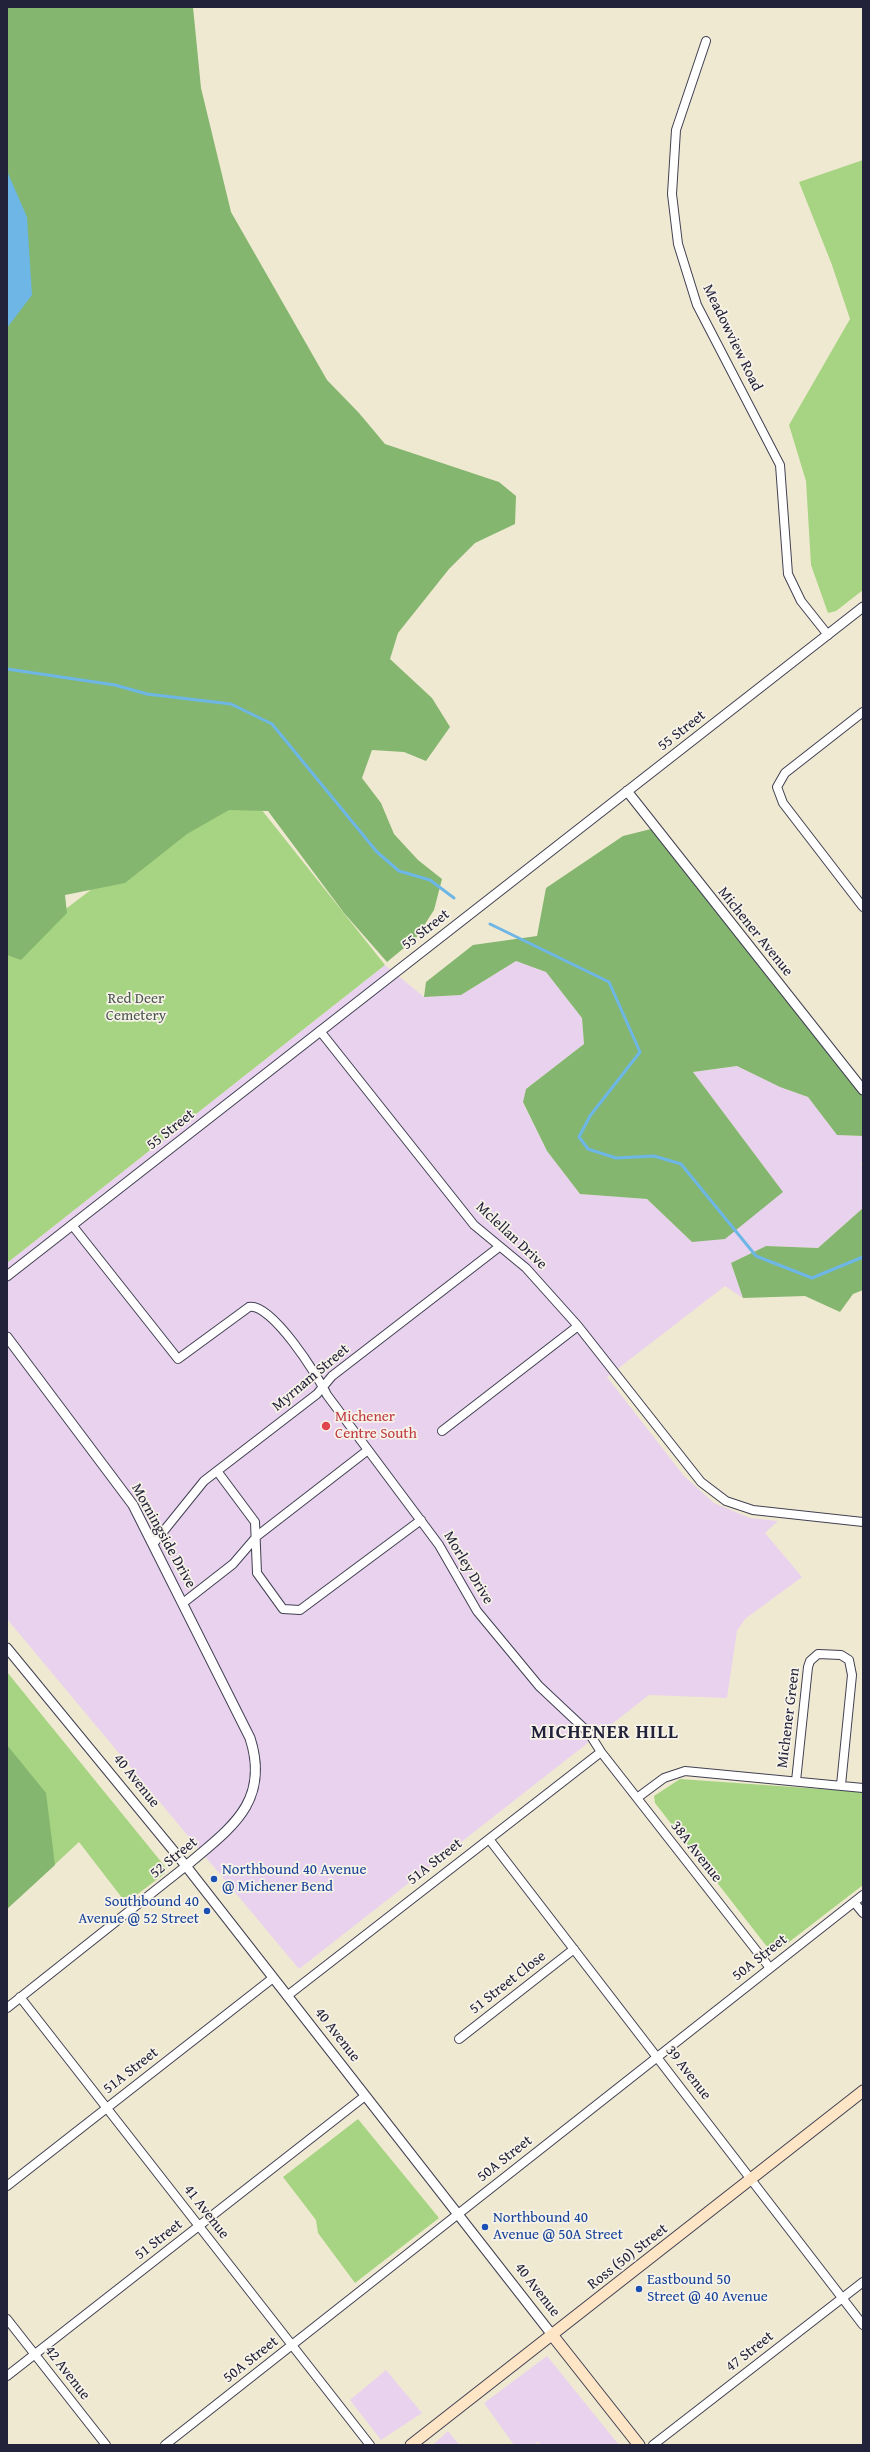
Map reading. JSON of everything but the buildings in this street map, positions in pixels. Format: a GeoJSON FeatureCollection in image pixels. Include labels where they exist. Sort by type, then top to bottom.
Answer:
{"type":"FeatureCollection","features":[{"type":"Feature","properties":{"kind":"main road","name":"Ross (50) Street"},"geometry":{"type":"LineString","coordinates":[[411,2445],[553,2336],[863,2092]]}},
{"type":"Feature","properties":{"kind":"main road","name":"40 Avenue"},"geometry":{"type":"LineString","coordinates":[[553,2336],[639,2445]]}},
{"type":"Feature","properties":{"kind":"street","name":"Meadowview Road"},"geometry":{"type":"LineString","coordinates":[[706,40],[676,130],[672,194],[678,244],[697,305],[780,465],[788,574],[801,601],[828,635]]}},
{"type":"Feature","properties":{"kind":"street","name":"55 Street"},"geometry":{"type":"LineString","coordinates":[[7,1276],[863,607]]}},
{"type":"Feature","properties":{"kind":"street"},"geometry":{"type":"LineString","coordinates":[[863,712],[785,773],[777,787],[783,803],[863,907]]}},
{"type":"Feature","properties":{"kind":"street","name":"Michener Avenue"},"geometry":{"type":"LineString","coordinates":[[627,791],[863,1090]]}},
{"type":"Feature","properties":{"kind":"street","name":"Mclellan Drive"},"geometry":{"type":"LineString","coordinates":[[320,1031],[469,1219],[499,1247],[533,1275],[578,1326],[696,1477],[726,1501],[757,1511],[863,1522]]}},
{"type":"Feature","properties":{"kind":"street","name":"Morley Drive"},"geometry":{"type":"LineString","coordinates":[[72,1225],[178,1359],[244,1309],[256,1306],[274,1320],[317,1375],[323,1387],[368,1450],[421,1520],[456,1572],[466,1595],[477,1611],[539,1686],[589,1733],[601,1752]]}},
{"type":"Feature","properties":{"kind":"street","name":"Myrnam Street"},"geometry":{"type":"LineString","coordinates":[[154,1544],[202,1483],[317,1394],[332,1376],[499,1247]]}},
{"type":"Feature","properties":{"kind":"street"},"geometry":{"type":"LineString","coordinates":[[442,1431],[578,1326]]}},
{"type":"Feature","properties":{"kind":"street","name":"Morningside Drive"},"geometry":{"type":"LineString","coordinates":[[7,1337],[131,1501],[244,1724],[254,1751],[256,1770]]}},
{"type":"Feature","properties":{"kind":"street"},"geometry":{"type":"LineString","coordinates":[[183,1603],[233,1564],[256,1536],[368,1450]]}},
{"type":"Feature","properties":{"kind":"street"},"geometry":{"type":"LineString","coordinates":[[217,1471],[253,1519],[256,1536],[255,1564],[260,1579],[283,1609],[300,1610],[421,1520]]}},
{"type":"Feature","properties":{"kind":"street","name":"40 Avenue"},"geometry":{"type":"LineString","coordinates":[[7,1648],[186,1866],[553,2336]]}},
{"type":"Feature","properties":{"kind":"street","name":"Michener Green"},"geometry":{"type":"LineString","coordinates":[[796,1781],[808,1666],[818,1654],[841,1654],[849,1660],[852,1674],[841,1785]]}},
{"type":"Feature","properties":{"kind":"street","name":"38A Avenue"},"geometry":{"type":"LineString","coordinates":[[601,1752],[770,1968]]}},
{"type":"Feature","properties":{"kind":"street","name":"51A Street"},"geometry":{"type":"LineString","coordinates":[[287,1996],[601,1752]]}},
{"type":"Feature","properties":{"kind":"street","name":"52 Street"},"geometry":{"type":"LineString","coordinates":[[7,2008],[186,1866],[239,1819],[253,1794],[256,1770]]}},
{"type":"Feature","properties":{"kind":"street"},"geometry":{"type":"LineString","coordinates":[[637,1798],[664,1778],[685,1771],[863,1788]]}},
{"type":"Feature","properties":{"kind":"street","name":"39 Avenue"},"geometry":{"type":"LineString","coordinates":[[489,1839],[741,2164],[750,2180],[863,2325]]}},
{"type":"Feature","properties":{"kind":"street","name":"50A Street"},"geometry":{"type":"LineString","coordinates":[[166,2445],[863,1895]]}},
{"type":"Feature","properties":{"kind":"street"},"geometry":{"type":"LineString","coordinates":[[854,1902],[863,1913]]}},
{"type":"Feature","properties":{"kind":"street","name":"51 Street Close"},"geometry":{"type":"LineString","coordinates":[[459,2039],[574,1949]]}},
{"type":"Feature","properties":{"kind":"street","name":"51A Street"},"geometry":{"type":"LineString","coordinates":[[7,2186],[273,1978]]}},
{"type":"Feature","properties":{"kind":"street","name":"41 Avenue"},"geometry":{"type":"LineString","coordinates":[[20,1997],[370,2445]]}},
{"type":"Feature","properties":{"kind":"street","name":"51 Street"},"geometry":{"type":"LineString","coordinates":[[7,2376],[366,2096]]}},
{"type":"Feature","properties":{"kind":"street","name":"47 Street"},"geometry":{"type":"LineString","coordinates":[[653,2445],[863,2282]]}},
{"type":"Feature","properties":{"kind":"street","name":"42 Avenue"},"geometry":{"type":"LineString","coordinates":[[7,2319],[106,2445]]}},
{"type":"Feature","properties":{"kind":"shaded area","name":"Michener Centre South"},"geometry":{"type":"Polygon","coordinates":[[[516,961],[546,972],[582,1018],[584,1044],[526,1089],[523,1103],[547,1151],[580,1194],[647,1199],[692,1242],[783,1192],[693,1072],[737,1066],[780,1087],[808,1097],[837,1135],[863,1136],[863,1159],[861,1164],[863,1167],[863,1208],[818,1248],[766,1246],[731,1263],[743,1298],[725,1286],[607,1377],[684,1476],[714,1503],[750,1518],[778,1521],[765,1533],[802,1577],[745,1619],[737,1631],[727,1698],[649,1695],[299,1969],[7,1619],[7,1263],[385,965],[424,997],[461,995],[516,961]]]}},
{"type":"Feature","properties":{"kind":"shaded area"},"geometry":{"type":"Polygon","coordinates":[[[547,2356],[619,2445],[541,2445],[538,2442],[533,2445],[514,2445],[484,2403],[547,2356]]]}},
{"type":"Feature","properties":{"kind":"shaded area"},"geometry":{"type":"Polygon","coordinates":[[[386,2370],[422,2413],[381,2440],[350,2400],[386,2370]]]}},
{"type":"Feature","properties":{"kind":"shaded area"},"geometry":{"type":"Polygon","coordinates":[[[448,2431],[459,2445],[433,2445],[448,2431]]]}},
{"type":"Feature","properties":{"kind":"green space"},"geometry":{"type":"Polygon","coordinates":[[[7,7],[193,7],[201,88],[231,212],[327,380],[359,413],[385,444],[499,482],[516,496],[515,524],[475,543],[449,569],[398,633],[390,659],[432,698],[450,727],[426,761],[404,752],[372,750],[362,778],[381,803],[394,834],[418,860],[442,879],[434,910],[416,938],[387,962],[344,913],[268,811],[229,810],[187,834],[125,883],[65,895],[67,913],[21,960],[7,955],[7,7]]]}},
{"type":"Feature","properties":{"kind":"green space"},"geometry":{"type":"Polygon","coordinates":[[[863,160],[863,590],[836,611],[828,613],[811,565],[806,481],[789,425],[850,319],[832,265],[799,182],[863,160]]]}},
{"type":"Feature","properties":{"kind":"green space","name":"Red Deer Cemetery"},"geometry":{"type":"Polygon","coordinates":[[[217,794],[261,809],[385,965],[7,1263],[7,949],[13,949],[217,794]]]}},
{"type":"Feature","properties":{"kind":"green space"},"geometry":{"type":"Polygon","coordinates":[[[655,828],[863,1089],[863,1136],[837,1135],[808,1097],[780,1087],[737,1066],[693,1072],[783,1192],[725,1239],[692,1242],[647,1199],[580,1194],[547,1151],[523,1102],[526,1089],[584,1044],[582,1018],[546,972],[516,961],[461,995],[424,997],[426,982],[473,945],[537,936],[546,888],[623,836],[655,828]]]}},
{"type":"Feature","properties":{"kind":"green space"},"geometry":{"type":"Polygon","coordinates":[[[863,1208],[863,1290],[853,1294],[840,1312],[805,1296],[743,1298],[731,1263],[766,1246],[818,1248],[863,1208]]]}},
{"type":"Feature","properties":{"kind":"green space"},"geometry":{"type":"Polygon","coordinates":[[[7,1672],[167,1869],[164,1874],[126,1903],[79,1842],[7,1909],[7,1672]]]}},
{"type":"Feature","properties":{"kind":"green space"},"geometry":{"type":"Polygon","coordinates":[[[7,1745],[46,1793],[55,1865],[7,1909],[7,1745]]]}},
{"type":"Feature","properties":{"kind":"green space"},"geometry":{"type":"Polygon","coordinates":[[[680,1779],[863,1792],[863,1885],[780,1949],[768,1948],[655,1803],[654,1796],[680,1779]]]}},
{"type":"Feature","properties":{"kind":"green space"},"geometry":{"type":"Polygon","coordinates":[[[358,2119],[439,2218],[355,2283],[318,2233],[316,2220],[283,2177],[358,2119]]]}},
{"type":"Feature","properties":{"kind":"water"},"geometry":{"type":"Polygon","coordinates":[[[7,171],[27,217],[32,295],[7,328],[7,171]]]}},
{"type":"Feature","properties":{"kind":"waterway"},"geometry":{"type":"LineString","coordinates":[[7,669],[115,685],[147,694],[231,704],[272,724],[377,852],[399,871],[430,880],[454,898]]}},
{"type":"Feature","properties":{"kind":"waterway"},"geometry":{"type":"LineString","coordinates":[[490,924],[609,982],[640,1052],[590,1116],[579,1137],[588,1149],[616,1158],[654,1156],[681,1164],[756,1256],[812,1278],[863,1257]]}},
{"type":"Feature","properties":{"kind":"place","name":"Michener Centre South"},"geometry":{"type":"Point","coordinates":[326,1426]}},
{"type":"Feature","properties":{"kind":"place","name":"Northbound 40 Avenue @ Michener Bend"},"geometry":{"type":"Point","coordinates":[214,1879]}},
{"type":"Feature","properties":{"kind":"place","name":"Southbound 40 Avenue @ 52 Street"},"geometry":{"type":"Point","coordinates":[207,1911]}},
{"type":"Feature","properties":{"kind":"place","name":"Northbound 40 Avenue @ 50A Street"},"geometry":{"type":"Point","coordinates":[485,2227]}},
{"type":"Feature","properties":{"kind":"place","name":"Eastbound 50 Street @ 40 Avenue"},"geometry":{"type":"Point","coordinates":[639,2289]}},
{"type":"Feature","properties":{"kind":"district","name":"MICHENER HILL"},"geometry":{"type":"Point","coordinates":[605,1733]}}]}
